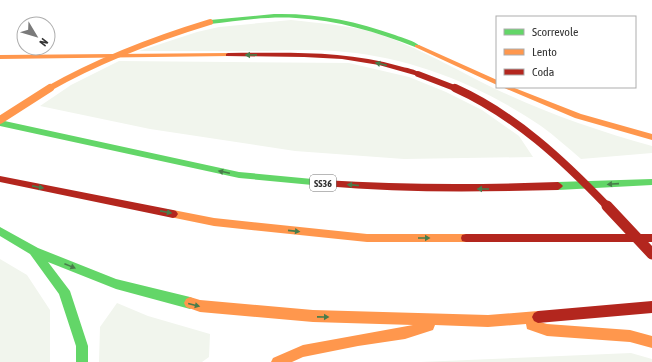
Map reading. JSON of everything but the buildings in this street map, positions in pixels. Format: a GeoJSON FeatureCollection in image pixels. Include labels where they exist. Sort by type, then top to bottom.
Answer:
{"type":"FeatureCollection","features":[{"type":"Feature","properties":{"kind":"main road"},"geometry":{"type":"LineString","coordinates":[[0,120],[44,90],[80,70],[126,49],[171,33],[210,22],[250,18],[296,16],[360,26],[389,34],[496,83]]}},
{"type":"Feature","properties":{"kind":"main road"},"geometry":{"type":"LineString","coordinates":[[0,57],[287,55],[336,57],[379,63],[418,74],[447,84],[478,99],[514,121],[558,156],[609,207],[652,254]]}},
{"type":"Feature","properties":{"kind":"main road"},"geometry":{"type":"LineString","coordinates":[[508,88],[537,101],[587,119],[652,137]]}},
{"type":"Feature","properties":{"kind":"main road"},"geometry":{"type":"LineString","coordinates":[[0,116],[37,131]]}},
{"type":"Feature","properties":{"kind":"main road","name":"SS36"},"geometry":{"type":"LineString","coordinates":[[0,123],[239,175],[367,187],[483,189],[652,182]]}},
{"type":"Feature","properties":{"kind":"main road"},"geometry":{"type":"LineString","coordinates":[[0,179],[214,222],[367,238],[652,238]]}},
{"type":"Feature","properties":{"kind":"main road"},"geometry":{"type":"LineString","coordinates":[[0,232],[34,251],[116,284],[200,306],[313,316],[452,320],[512,320],[652,307]]}},
{"type":"Feature","properties":{"kind":"main road"},"geometry":{"type":"LineString","coordinates":[[34,251],[64,291],[82,346],[82,362]]}},
{"type":"Feature","properties":{"kind":"main road"},"geometry":{"type":"LineString","coordinates":[[277,362],[303,351],[358,340],[405,333],[452,320]]}},
{"type":"Feature","properties":{"kind":"main road"},"geometry":{"type":"LineString","coordinates":[[512,320],[548,330],[630,336],[652,342]]}},
{"type":"Feature","properties":{"kind":"shaded area"},"geometry":{"type":"Polygon","coordinates":[[[291,20],[332,24],[372,32],[389,38],[423,52],[504,93],[540,109],[595,129],[652,146],[652,153],[581,159],[541,126],[496,99],[472,87],[422,68],[371,55],[315,50],[139,51],[197,32],[219,27],[291,20]]]}},
{"type":"Feature","properties":{"kind":"shaded area"},"geometry":{"type":"Polygon","coordinates":[[[119,61],[349,63],[409,77],[446,92],[482,110],[519,136],[533,157],[404,159],[295,151],[150,129],[40,106],[71,85],[119,61]]]}},
{"type":"Feature","properties":{"kind":"shaded area"},"geometry":{"type":"Polygon","coordinates":[[[0,259],[27,275],[50,310],[50,362],[0,362],[0,259]]]}},
{"type":"Feature","properties":{"kind":"shaded area"},"geometry":{"type":"Polygon","coordinates":[[[117,303],[148,316],[210,334],[209,357],[202,362],[99,362],[100,327],[117,303]]]}},
{"type":"Feature","properties":{"kind":"shaded area"},"geometry":{"type":"Polygon","coordinates":[[[631,353],[652,359],[652,362],[420,362],[631,353]]]}},
{"type":"Feature","properties":{"kind":"traffic: fast"},"geometry":{"type":"LineString","coordinates":[[210,22],[274,16],[312,17],[358,26],[417,46]]}},
{"type":"Feature","properties":{"kind":"traffic: fast"},"geometry":{"type":"LineString","coordinates":[[0,123],[239,175],[323,183]]}},
{"type":"Feature","properties":{"kind":"traffic: fast"},"geometry":{"type":"LineString","coordinates":[[558,186],[652,182]]}},
{"type":"Feature","properties":{"kind":"traffic: fast"},"geometry":{"type":"LineString","coordinates":[[0,231],[34,251],[116,284],[190,303]]}},
{"type":"Feature","properties":{"kind":"traffic: fast"},"geometry":{"type":"LineString","coordinates":[[34,251],[64,291],[82,346],[82,362]]}},
{"type":"Feature","properties":{"kind":"traffic: slow"},"geometry":{"type":"LineString","coordinates":[[0,120],[25,103],[75,74],[154,40],[210,22]]}},
{"type":"Feature","properties":{"kind":"traffic: slow"},"geometry":{"type":"LineString","coordinates":[[417,46],[496,83]]}},
{"type":"Feature","properties":{"kind":"traffic: slow"},"geometry":{"type":"LineString","coordinates":[[0,57],[228,55]]}},
{"type":"Feature","properties":{"kind":"traffic: slow"},"geometry":{"type":"LineString","coordinates":[[508,88],[578,116],[652,137]]}},
{"type":"Feature","properties":{"kind":"traffic: slow"},"geometry":{"type":"LineString","coordinates":[[173,214],[214,222],[367,238],[466,238]]}},
{"type":"Feature","properties":{"kind":"traffic: slow"},"geometry":{"type":"LineString","coordinates":[[190,303],[200,306],[313,316],[488,321],[538,317]]}},
{"type":"Feature","properties":{"kind":"traffic: slow"},"geometry":{"type":"LineString","coordinates":[[531,325],[547,330],[630,336],[652,342]]}},
{"type":"Feature","properties":{"kind":"traffic: slow"},"geometry":{"type":"LineString","coordinates":[[277,362],[303,351],[358,340],[405,333],[429,326]]}},
{"type":"Feature","properties":{"kind":"traffic: jam"},"geometry":{"type":"LineString","coordinates":[[228,55],[304,55],[342,57],[379,63],[418,74]]}},
{"type":"Feature","properties":{"kind":"traffic: jam"},"geometry":{"type":"LineString","coordinates":[[418,74],[463,92],[491,107],[517,124],[541,143],[588,185],[652,254]]}},
{"type":"Feature","properties":{"kind":"traffic: jam"},"geometry":{"type":"LineString","coordinates":[[0,179],[173,214]]}},
{"type":"Feature","properties":{"kind":"traffic: jam"},"geometry":{"type":"LineString","coordinates":[[323,183],[382,187],[440,188],[558,186]]}},
{"type":"Feature","properties":{"kind":"traffic: jam"},"geometry":{"type":"LineString","coordinates":[[466,238],[650,238]]}},
{"type":"Feature","properties":{"kind":"traffic: jam"},"geometry":{"type":"LineString","coordinates":[[538,317],[652,307]]}}]}
